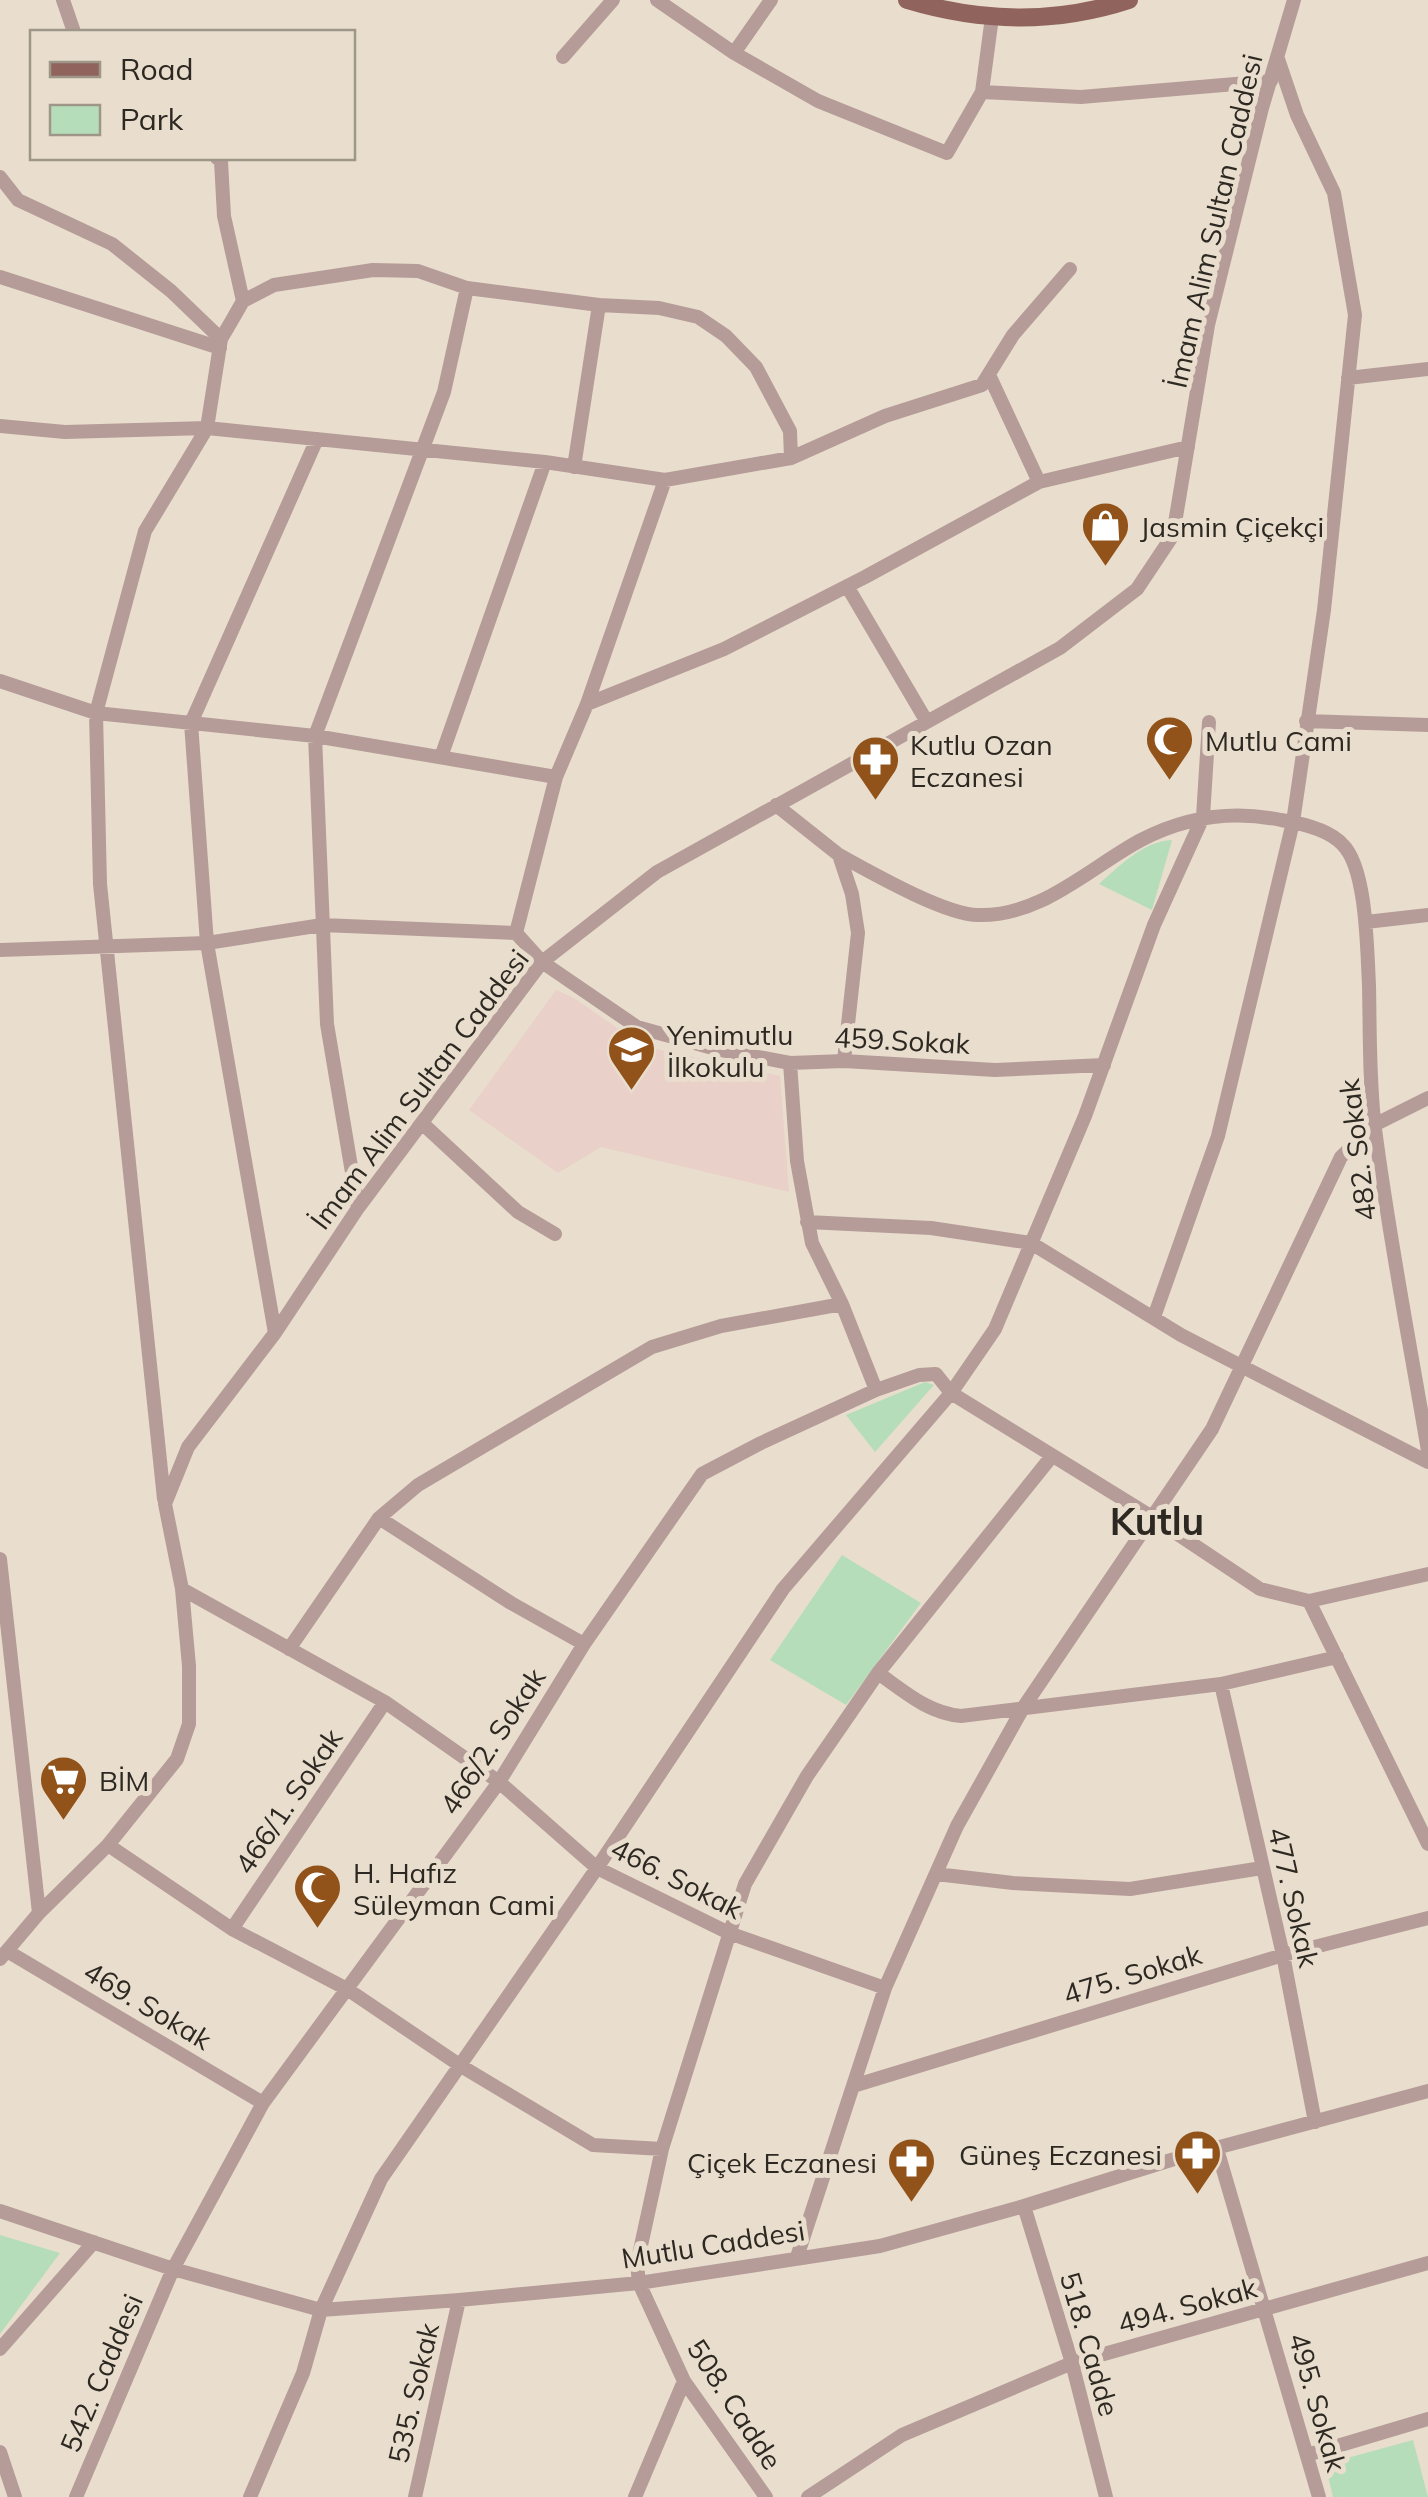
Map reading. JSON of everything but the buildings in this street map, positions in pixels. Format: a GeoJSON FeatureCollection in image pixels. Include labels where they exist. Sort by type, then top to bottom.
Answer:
{"type":"FeatureCollection","features":[{"type":"Feature","properties":{"kind":"main road"},"geometry":{"type":"LineString","coordinates":[[907,0],[992,17],[1046,18],[1129,0]]}},
{"type":"Feature","properties":{"kind":"street"},"geometry":{"type":"LineString","coordinates":[[63,0],[73,30]]}},
{"type":"Feature","properties":{"kind":"street"},"geometry":{"type":"LineString","coordinates":[[563,57],[614,0]]}},
{"type":"Feature","properties":{"kind":"street"},"geometry":{"type":"LineString","coordinates":[[657,0],[734,54],[818,101],[947,153],[982,92],[992,17]]}},
{"type":"Feature","properties":{"kind":"street"},"geometry":{"type":"LineString","coordinates":[[734,54],[771,0]]}},
{"type":"Feature","properties":{"kind":"street","name":"İmam Alim Sultan Caddesi"},"geometry":{"type":"LineString","coordinates":[[165,1504],[188,1447],[275,1333],[358,1208],[542,962],[657,872],[1060,648],[1138,589],[1173,535],[1208,325],[1294,0]]}},
{"type":"Feature","properties":{"kind":"street"},"geometry":{"type":"LineString","coordinates":[[1154,1318],[1218,1136],[1293,822],[1324,610],[1348,378],[1354,315],[1334,194],[1297,115],[1278,58]]}},
{"type":"Feature","properties":{"kind":"street"},"geometry":{"type":"LineString","coordinates":[[982,92],[1080,98],[1271,81]]}},
{"type":"Feature","properties":{"kind":"street"},"geometry":{"type":"LineString","coordinates":[[220,160],[224,216],[244,301]]}},
{"type":"Feature","properties":{"kind":"street"},"geometry":{"type":"LineString","coordinates":[[0,177],[18,200],[112,244],[171,291],[220,343]]}},
{"type":"Feature","properties":{"kind":"street"},"geometry":{"type":"LineString","coordinates":[[0,426],[64,432],[208,428],[544,462],[665,480],[792,458],[885,416],[982,385],[1013,335],[1070,268]]}},
{"type":"Feature","properties":{"kind":"street"},"geometry":{"type":"LineString","coordinates":[[4,1955],[39,1913],[108,1845],[177,1759],[190,1724],[182,1589],[165,1504],[100,884],[96,713],[145,531],[208,428],[220,343],[244,301],[274,285],[374,270],[418,271],[467,288],[599,305],[659,308],[698,317],[726,336],[756,368],[790,431],[792,458]]}},
{"type":"Feature","properties":{"kind":"street"},"geometry":{"type":"LineString","coordinates":[[0,277],[220,343]]}},
{"type":"Feature","properties":{"kind":"street"},"geometry":{"type":"LineString","coordinates":[[358,1208],[327,1024],[315,736],[444,392],[467,288]]}},
{"type":"Feature","properties":{"kind":"street"},"geometry":{"type":"LineString","coordinates":[[574,467],[599,305]]}},
{"type":"Feature","properties":{"kind":"street"},"geometry":{"type":"LineString","coordinates":[[1348,378],[1428,370]]}},
{"type":"Feature","properties":{"kind":"street"},"geometry":{"type":"LineString","coordinates":[[990,377],[1039,482]]}},
{"type":"Feature","properties":{"kind":"street"},"geometry":{"type":"LineString","coordinates":[[275,1333],[206,943],[191,723],[317,439]]}},
{"type":"Feature","properties":{"kind":"street"},"geometry":{"type":"LineString","coordinates":[[587,704],[724,648],[1039,482],[1188,447]]}},
{"type":"Feature","properties":{"kind":"street"},"geometry":{"type":"LineString","coordinates":[[441,756],[544,462]]}},
{"type":"Feature","properties":{"kind":"street"},"geometry":{"type":"LineString","coordinates":[[0,950],[206,943],[322,924],[516,932],[556,777],[587,704],[665,480]]}},
{"type":"Feature","properties":{"kind":"street"},"geometry":{"type":"LineString","coordinates":[[847,586],[926,722]]}},
{"type":"Feature","properties":{"kind":"street"},"geometry":{"type":"LineString","coordinates":[[0,681],[96,713],[315,736],[556,777]]}},
{"type":"Feature","properties":{"kind":"street"},"geometry":{"type":"LineString","coordinates":[[1306,721],[1428,724]]}},
{"type":"Feature","properties":{"kind":"street"},"geometry":{"type":"LineString","coordinates":[[250,2497],[303,2373],[322,2310],[381,2179],[597,1868],[783,1589],[952,1393],[994,1329],[1104,1065],[1154,924],[1203,818],[1209,722]]}},
{"type":"Feature","properties":{"kind":"street"},"geometry":{"type":"LineString","coordinates":[[776,806],[839,855],[893,884],[976,916],[1018,909],[1073,886],[1142,840],[1203,818],[1252,814],[1293,822]]}},
{"type":"Feature","properties":{"kind":"street","name":"482. Sokak"},"geometry":{"type":"LineString","coordinates":[[1293,822],[1308,825],[1344,845],[1356,872],[1366,922],[1374,1125],[1428,1451]]}},
{"type":"Feature","properties":{"kind":"street"},"geometry":{"type":"LineString","coordinates":[[839,855],[852,894],[858,932],[844,1061]]}},
{"type":"Feature","properties":{"kind":"street"},"geometry":{"type":"LineString","coordinates":[[1366,922],[1428,915]]}},
{"type":"Feature","properties":{"kind":"street","name":"459.Sokak"},"geometry":{"type":"LineString","coordinates":[[516,932],[542,962],[637,1027],[716,1049],[790,1063],[844,1061],[996,1070],[1104,1065]]}},
{"type":"Feature","properties":{"kind":"street"},"geometry":{"type":"LineString","coordinates":[[790,1063],[796,1161],[812,1243],[842,1304],[876,1390]]}},
{"type":"Feature","properties":{"kind":"street"},"geometry":{"type":"LineString","coordinates":[[797,2256],[884,1988],[958,1826],[1023,1708],[1212,1429],[1341,1157],[1374,1125],[1428,1098]]}},
{"type":"Feature","properties":{"kind":"street"},"geometry":{"type":"LineString","coordinates":[[423,1124],[518,1212],[555,1234]]}},
{"type":"Feature","properties":{"kind":"street"},"geometry":{"type":"LineString","coordinates":[[807,1222],[932,1228],[1031,1243],[1241,1367],[1352,1420],[1428,1462]]}},
{"type":"Feature","properties":{"kind":"street"},"geometry":{"type":"LineString","coordinates":[[289,1649],[380,1518],[418,1486],[652,1347],[721,1326],[842,1304]]}},
{"type":"Feature","properties":{"kind":"street","name":"466/2. Sokak"},"geometry":{"type":"LineString","coordinates":[[173,2269],[263,2102],[499,1782],[584,1644],[702,1474],[761,1442],[919,1375],[936,1374],[952,1393]]}},
{"type":"Feature","properties":{"kind":"street"},"geometry":{"type":"LineString","coordinates":[[952,1393],[1260,1589],[1309,1601],[1428,1574]]}},
{"type":"Feature","properties":{"kind":"street"},"geometry":{"type":"LineString","coordinates":[[639,2282],[637,2264],[662,2149],[745,1884],[806,1776],[878,1673],[1052,1456]]}},
{"type":"Feature","properties":{"kind":"street"},"geometry":{"type":"LineString","coordinates":[[380,1518],[510,1603],[584,1644]]}},
{"type":"Feature","properties":{"kind":"street"},"geometry":{"type":"LineString","coordinates":[[0,1559],[39,1913]]}},
{"type":"Feature","properties":{"kind":"street","name":"466. Sokak"},"geometry":{"type":"LineString","coordinates":[[182,1589],[385,1702],[499,1782],[597,1868],[730,1934],[884,1988]]}},
{"type":"Feature","properties":{"kind":"street"},"geometry":{"type":"LineString","coordinates":[[1309,1601],[1428,1844]]}},
{"type":"Feature","properties":{"kind":"street"},"geometry":{"type":"LineString","coordinates":[[878,1673],[942,1714],[961,1716],[1221,1684],[1337,1657]]}},
{"type":"Feature","properties":{"kind":"street","name":"477. Sokak"},"geometry":{"type":"LineString","coordinates":[[1221,1684],[1283,1955],[1315,2122]]}},
{"type":"Feature","properties":{"kind":"street","name":"466/1. Sokak"},"geometry":{"type":"LineString","coordinates":[[232,1929],[385,1702]]}},
{"type":"Feature","properties":{"kind":"street"},"geometry":{"type":"LineString","coordinates":[[108,1845],[232,1929],[348,1989],[460,2066],[593,2144],[662,2149]]}},
{"type":"Feature","properties":{"kind":"street"},"geometry":{"type":"LineString","coordinates":[[936,1874],[1013,1883],[1130,1888],[1262,1868]]}},
{"type":"Feature","properties":{"kind":"street","name":"475. Sokak"},"geometry":{"type":"LineString","coordinates":[[852,2086],[1283,1955],[1428,1918]]}},
{"type":"Feature","properties":{"kind":"street","name":"469. Sokak"},"geometry":{"type":"LineString","coordinates":[[4,1955],[263,2102]]}},
{"type":"Feature","properties":{"kind":"street","name":"Mutlu Caddesi"},"geometry":{"type":"LineString","coordinates":[[0,2212],[173,2269],[322,2310],[459,2300],[639,2282],[880,2246],[1171,2160],[1428,2091]]}},
{"type":"Feature","properties":{"kind":"street","name":"495. Sokak"},"geometry":{"type":"LineString","coordinates":[[1218,2149],[1319,2497]]}},
{"type":"Feature","properties":{"kind":"street","name":"518. Cadde"},"geometry":{"type":"LineString","coordinates":[[1024,2206],[1072,2363],[1106,2497]]}},
{"type":"Feature","properties":{"kind":"street"},"geometry":{"type":"LineString","coordinates":[[0,2349],[94,2242]]}},
{"type":"Feature","properties":{"kind":"street","name":"494. Sokak"},"geometry":{"type":"LineString","coordinates":[[808,2497],[902,2435],[1072,2363],[1428,2263]]}},
{"type":"Feature","properties":{"kind":"street","name":"542. Caddesi"},"geometry":{"type":"LineString","coordinates":[[76,2497],[173,2269]]}},
{"type":"Feature","properties":{"kind":"street","name":"508. Cadde"},"geometry":{"type":"LineString","coordinates":[[639,2282],[684,2382],[766,2497]]}},
{"type":"Feature","properties":{"kind":"street","name":"535. Sokak"},"geometry":{"type":"LineString","coordinates":[[414,2497],[459,2300]]}},
{"type":"Feature","properties":{"kind":"street"},"geometry":{"type":"LineString","coordinates":[[636,2497],[684,2382]]}},
{"type":"Feature","properties":{"kind":"street"},"geometry":{"type":"LineString","coordinates":[[1307,2455],[1428,2419]]}},
{"type":"Feature","properties":{"kind":"street"},"geometry":{"type":"LineString","coordinates":[[0,2452],[15,2497]]}},
{"type":"Feature","properties":{"kind":"shaded area","name":"Yenimutlu İlkokulu"},"geometry":{"type":"Polygon","coordinates":[[[556,990],[574,998],[643,1046],[780,1076],[789,1192],[601,1147],[558,1173],[469,1110],[556,990]]]}},
{"type":"Feature","properties":{"kind":"green space"},"geometry":{"type":"Polygon","coordinates":[[[1172,840],[1152,910],[1099,884],[1142,850],[1172,840]]]}},
{"type":"Feature","properties":{"kind":"green space"},"geometry":{"type":"Polygon","coordinates":[[[925,1382],[934,1385],[875,1452],[846,1415],[925,1382]]]}},
{"type":"Feature","properties":{"kind":"green space"},"geometry":{"type":"Polygon","coordinates":[[[842,1555],[921,1603],[846,1705],[770,1660],[842,1555]]]}},
{"type":"Feature","properties":{"kind":"green space"},"geometry":{"type":"Polygon","coordinates":[[[0,2235],[60,2253],[0,2334],[0,2235]]]}},
{"type":"Feature","properties":{"kind":"green space"},"geometry":{"type":"Polygon","coordinates":[[[1413,2440],[1428,2497],[1333,2497],[1325,2464],[1413,2440]]]}},
{"type":"Feature","properties":{"kind":"place","name":"Jasmin Çiçekçi"},"geometry":{"type":"Point","coordinates":[1105,568]}},
{"type":"Feature","properties":{"kind":"place","name":"Mutlu Cami"},"geometry":{"type":"Point","coordinates":[1170,782]}},
{"type":"Feature","properties":{"kind":"place","name":"Kutlu Ozan Eczanesi"},"geometry":{"type":"Point","coordinates":[875,802]}},
{"type":"Feature","properties":{"kind":"place","name":"Yenimutlu İlkokulu"},"geometry":{"type":"Point","coordinates":[632,1092]}},
{"type":"Feature","properties":{"kind":"place","name":"BİM"},"geometry":{"type":"Point","coordinates":[64,1822]}},
{"type":"Feature","properties":{"kind":"place","name":"H. Hafız Süleyman Cami"},"geometry":{"type":"Point","coordinates":[318,1930]}},
{"type":"Feature","properties":{"kind":"place","name":"Güneş Eczanesi"},"geometry":{"type":"Point","coordinates":[1197,2196]}},
{"type":"Feature","properties":{"kind":"place","name":"Çiçek Eczanesi"},"geometry":{"type":"Point","coordinates":[912,2204]}},
{"type":"Feature","properties":{"kind":"district","name":"Kutlu"},"geometry":{"type":"Point","coordinates":[1157,1521]}}]}
